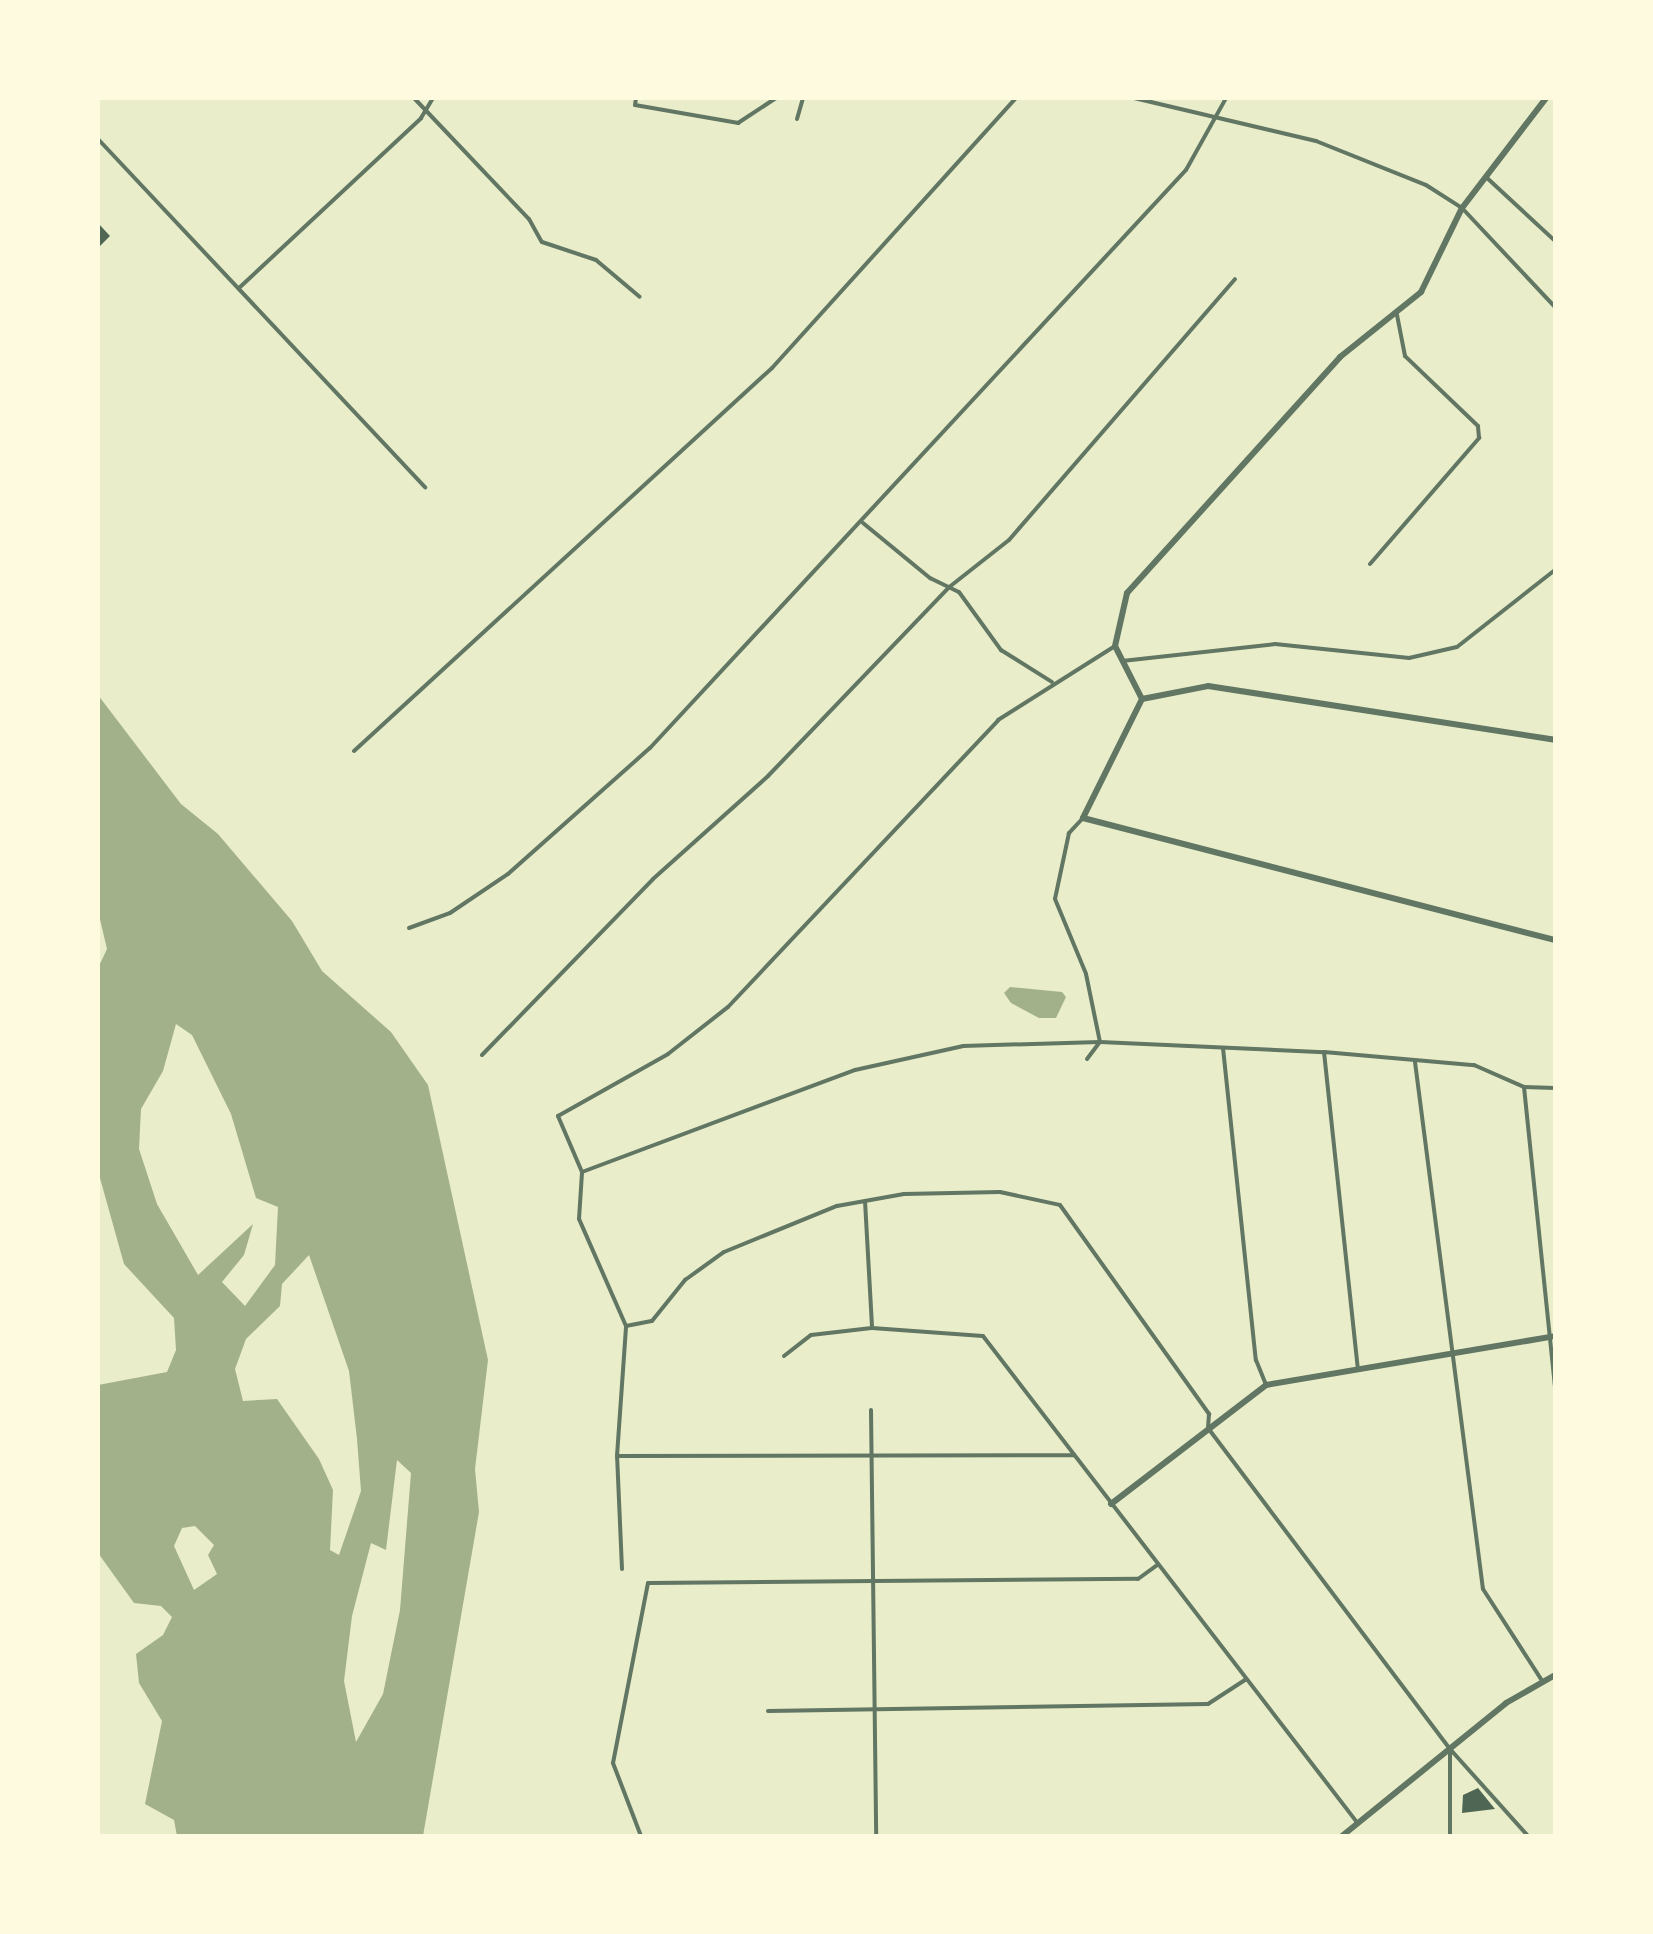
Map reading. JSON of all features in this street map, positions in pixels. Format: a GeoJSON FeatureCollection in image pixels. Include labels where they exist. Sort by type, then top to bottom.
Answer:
{"type":"FeatureCollection","features":[{"type":"Feature","properties":{"kind":"street"},"geometry":{"type":"LineString","coordinates":[[414,98],[542,242],[596,260],[640,297]]}},
{"type":"Feature","properties":{"kind":"street"},"geometry":{"type":"LineString","coordinates":[[239,288],[426,111],[433,98]]}},
{"type":"Feature","properties":{"kind":"street"},"geometry":{"type":"LineString","coordinates":[[636,98],[635,105],[738,123],[776,98]]}},
{"type":"Feature","properties":{"kind":"street"},"geometry":{"type":"LineString","coordinates":[[797,119],[803,98]]}},
{"type":"Feature","properties":{"kind":"street"},"geometry":{"type":"LineString","coordinates":[[354,751],[772,368],[1016,98]]}},
{"type":"Feature","properties":{"kind":"street"},"geometry":{"type":"LineString","coordinates":[[1134,98],[1316,141],[1426,185],[1462,208],[1555,307]]}},
{"type":"Feature","properties":{"kind":"street"},"geometry":{"type":"LineString","coordinates":[[409,928],[450,913],[566,826],[863,523],[1186,170],[1219,119],[1226,98]]}},
{"type":"Feature","properties":{"kind":"street"},"geometry":{"type":"LineString","coordinates":[[1142,699],[1115,646],[1127,593],[1340,357],[1397,315],[1421,292],[1462,208],[1546,98]]}},
{"type":"Feature","properties":{"kind":"street"},"geometry":{"type":"LineString","coordinates":[[98,139],[425,487]]}},
{"type":"Feature","properties":{"kind":"street"},"geometry":{"type":"LineString","coordinates":[[1486,177],[1555,241]]}},
{"type":"Feature","properties":{"kind":"street"},"geometry":{"type":"LineString","coordinates":[[482,1055],[653,879],[768,776],[948,588],[1009,540],[1235,279]]}},
{"type":"Feature","properties":{"kind":"street"},"geometry":{"type":"LineString","coordinates":[[1370,564],[1479,438],[1478,426],[1405,356],[1397,315]]}},
{"type":"Feature","properties":{"kind":"street"},"geometry":{"type":"LineString","coordinates":[[863,523],[948,588],[959,592],[1001,650],[1052,682]]}},
{"type":"Feature","properties":{"kind":"street"},"geometry":{"type":"LineString","coordinates":[[1122,661],[1275,644],[1409,658],[1457,647],[1555,570]]}},
{"type":"Feature","properties":{"kind":"street"},"geometry":{"type":"LineString","coordinates":[[622,1569],[617,1456],[626,1326],[579,1219],[582,1172],[558,1116],[655,1062],[728,1007],[998,720],[1052,682],[1115,646]]}},
{"type":"Feature","properties":{"kind":"street"},"geometry":{"type":"LineString","coordinates":[[1142,699],[1208,686],[1555,740]]}},
{"type":"Feature","properties":{"kind":"street"},"geometry":{"type":"LineString","coordinates":[[1087,1059],[1100,1042],[1086,974],[1055,899],[1069,833],[1083,818],[1142,699]]}},
{"type":"Feature","properties":{"kind":"street"},"geometry":{"type":"LineString","coordinates":[[1083,818],[1555,940]]}},
{"type":"Feature","properties":{"kind":"street"},"geometry":{"type":"LineString","coordinates":[[582,1172],[855,1070],[963,1046],[1100,1042],[1324,1052],[1474,1065],[1524,1087],[1555,1088]]}},
{"type":"Feature","properties":{"kind":"street"},"geometry":{"type":"LineString","coordinates":[[1223,1048],[1256,1360],[1266,1385]]}},
{"type":"Feature","properties":{"kind":"street"},"geometry":{"type":"LineString","coordinates":[[1324,1052],[1358,1368]]}},
{"type":"Feature","properties":{"kind":"street"},"geometry":{"type":"LineString","coordinates":[[1415,1062],[1449,1352],[1483,1589],[1543,1682]]}},
{"type":"Feature","properties":{"kind":"street"},"geometry":{"type":"LineString","coordinates":[[1524,1087],[1555,1388]]}},
{"type":"Feature","properties":{"kind":"street"},"geometry":{"type":"LineString","coordinates":[[626,1326],[652,1321],[685,1280],[724,1252],[865,1201],[1000,1192],[1060,1205],[1209,1414],[1208,1428],[1450,1749],[1528,1836]]}},
{"type":"Feature","properties":{"kind":"street"},"geometry":{"type":"LineString","coordinates":[[865,1201],[872,1328]]}},
{"type":"Feature","properties":{"kind":"street"},"geometry":{"type":"LineString","coordinates":[[784,1356],[811,1335],[872,1328],[983,1336],[1356,1821]]}},
{"type":"Feature","properties":{"kind":"street"},"geometry":{"type":"LineString","coordinates":[[1111,1504],[1266,1385],[1551,1337]]}},
{"type":"Feature","properties":{"kind":"street"},"geometry":{"type":"LineString","coordinates":[[871,1410],[876,1836]]}},
{"type":"Feature","properties":{"kind":"street"},"geometry":{"type":"LineString","coordinates":[[617,1456],[1074,1455]]}},
{"type":"Feature","properties":{"kind":"street"},"geometry":{"type":"LineString","coordinates":[[641,1836],[613,1763],[648,1583],[1138,1579],[1157,1565]]}},
{"type":"Feature","properties":{"kind":"street"},"geometry":{"type":"LineString","coordinates":[[1342,1836],[1356,1821],[1407,1789],[1450,1749],[1555,1675]]}},
{"type":"Feature","properties":{"kind":"street"},"geometry":{"type":"LineString","coordinates":[[768,1711],[874,1712],[1208,1704],[1245,1680]]}},
{"type":"Feature","properties":{"kind":"street"},"geometry":{"type":"LineString","coordinates":[[1450,1749],[1450,1836]]}},
{"type":"Feature","properties":{"kind":"shaded area"},"geometry":{"type":"Polygon","coordinates":[[[98,695],[181,804],[218,834],[292,921],[322,971],[391,1032],[428,1085],[488,1360],[475,1469],[479,1512],[423,1836],[177,1836],[174,1820],[145,1804],[162,1721],[139,1683],[136,1654],[163,1635],[172,1617],[161,1606],[134,1603],[98,1553],[98,1385],[167,1372],[176,1350],[174,1318],[124,1264],[98,1171],[98,968],[107,949],[98,911],[98,695]],[[176,1024],[163,1071],[141,1109],[139,1149],[157,1204],[198,1275],[253,1224],[244,1255],[222,1282],[245,1306],[275,1265],[278,1207],[256,1198],[231,1114],[192,1035],[176,1024]],[[309,1255],[282,1284],[280,1306],[246,1339],[235,1369],[243,1401],[277,1399],[319,1459],[333,1490],[330,1550],[339,1555],[361,1491],[349,1371],[309,1255]],[[397,1460],[386,1550],[371,1543],[352,1616],[344,1681],[356,1742],[383,1694],[400,1610],[411,1473],[397,1460]],[[195,1526],[182,1528],[174,1546],[194,1590],[217,1574],[208,1555],[214,1545],[195,1526]]]}},
{"type":"Feature","properties":{"kind":"shaded area"},"geometry":{"type":"Polygon","coordinates":[[[1010,987],[1062,992],[1066,997],[1056,1018],[1039,1018],[1011,1003],[1004,993],[1010,987]]]}},
{"type":"Feature","properties":{"kind":"building"},"geometry":{"type":"Polygon","coordinates":[[[98,223],[110,236],[98,248],[98,223]]]}},
{"type":"Feature","properties":{"kind":"building"},"geometry":{"type":"Polygon","coordinates":[[[1478,1788],[1495,1809],[1462,1813],[1463,1795],[1478,1788]]]}}]}
